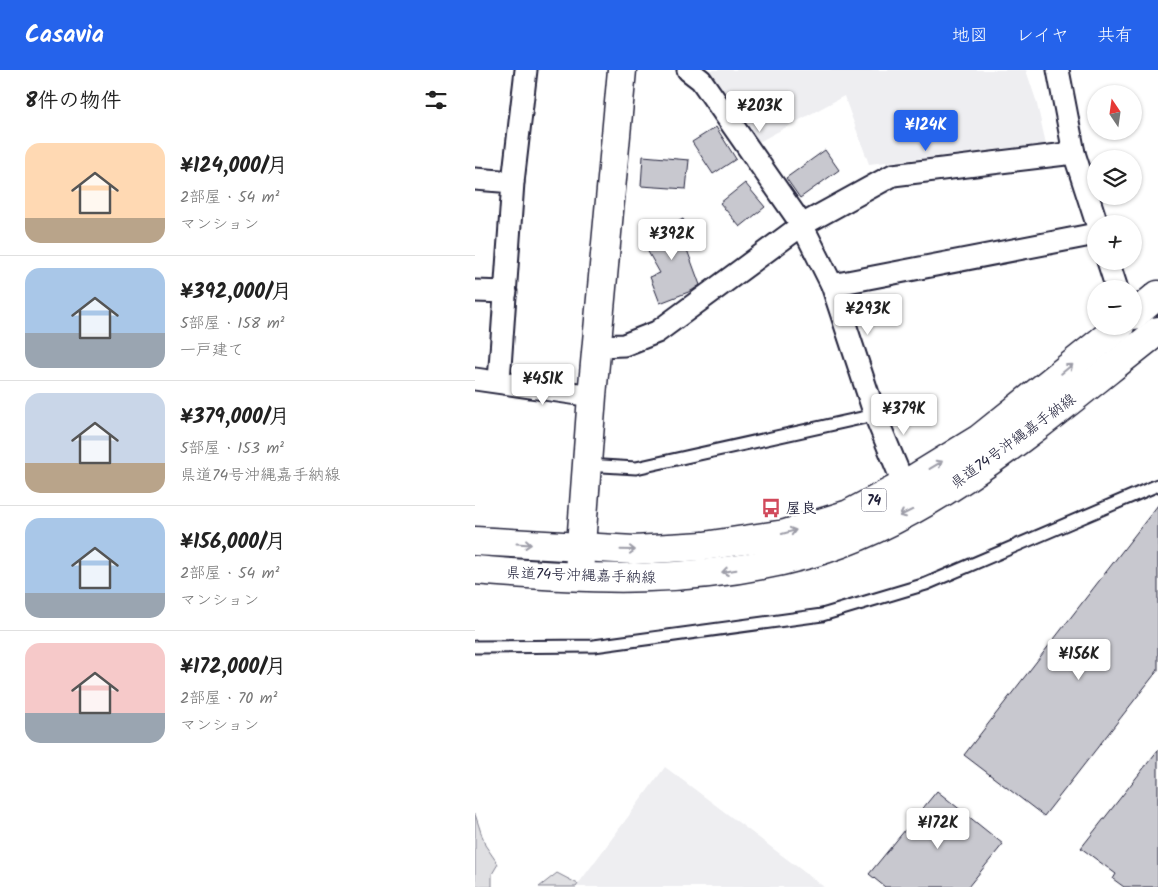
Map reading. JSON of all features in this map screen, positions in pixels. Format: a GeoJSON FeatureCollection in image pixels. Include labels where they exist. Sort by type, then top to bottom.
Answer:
{"type":"FeatureCollection","features":[{"type":"Feature","properties":{"kind":"main road"},"geometry":{"type":"LineString","coordinates":[[579,578],[579,548],[586,465],[622,70]]}},
{"type":"Feature","properties":{"kind":"main road"},"geometry":{"type":"LineString","coordinates":[[1142,309],[1158,296]]}},
{"type":"Feature","properties":{"kind":"main road","name":"県道74号沖縄嘉手納線"},"geometry":{"type":"LineString","coordinates":[[475,570],[579,578],[636,579],[715,573],[811,554],[860,535],[925,503],[999,455],[1158,331]]}},
{"type":"Feature","properties":{"kind":"main road","name":"県道74号沖縄嘉手納線"},"geometry":{"type":"LineString","coordinates":[[475,541],[634,550],[704,546],[785,534],[849,514],[904,485],[979,439],[1109,335]]}},
{"type":"Feature","properties":{"kind":"street"},"geometry":{"type":"LineString","coordinates":[[499,382],[513,182],[526,70]]}},
{"type":"Feature","properties":{"kind":"street"},"geometry":{"type":"LineString","coordinates":[[688,70],[701,80],[802,225],[832,285],[875,415],[904,485]]}},
{"type":"Feature","properties":{"kind":"street"},"geometry":{"type":"LineString","coordinates":[[1058,70],[1074,153],[1094,215]]}},
{"type":"Feature","properties":{"kind":"street"},"geometry":{"type":"LineString","coordinates":[[597,346],[624,345],[657,332],[802,225],[893,174],[1074,153]]}},
{"type":"Feature","properties":{"kind":"street"},"geometry":{"type":"LineString","coordinates":[[475,179],[513,182]]}},
{"type":"Feature","properties":{"kind":"street"},"geometry":{"type":"LineString","coordinates":[[832,285],[1087,236]]}},
{"type":"Feature","properties":{"kind":"street"},"geometry":{"type":"LineString","coordinates":[[475,290],[506,292]]}},
{"type":"Feature","properties":{"kind":"street"},"geometry":{"type":"LineString","coordinates":[[475,379],[592,396]]}},
{"type":"Feature","properties":{"kind":"lane"},"geometry":{"type":"LineString","coordinates":[[586,465],[636,468],[875,415]]}},
{"type":"Feature","properties":{"kind":"lane"},"geometry":{"type":"LineString","coordinates":[[475,647],[594,646],[822,615],[926,584],[1158,485]]}},
{"type":"Feature","properties":{"kind":"shaded area"},"geometry":{"type":"Polygon","coordinates":[[[681,70],[1026,70],[1036,100],[1046,144],[869,164],[844,96],[753,145],[681,70]]]}},
{"type":"Feature","properties":{"kind":"shaded area"},"geometry":{"type":"Polygon","coordinates":[[[665,767],[824,887],[576,887],[665,767]]]}},
{"type":"Feature","properties":{"kind":"shaded area"},"geometry":{"type":"Polygon","coordinates":[[[475,814],[485,845],[498,864],[492,874],[492,887],[475,887],[475,814]]]}},
{"type":"Feature","properties":{"kind":"shaded area"},"geometry":{"type":"Polygon","coordinates":[[[557,873],[578,884],[576,887],[539,887],[557,873]]]}},
{"type":"Feature","properties":{"kind":"building"},"geometry":{"type":"Polygon","coordinates":[[[716,127],[736,159],[713,174],[692,142],[716,127]]]}},
{"type":"Feature","properties":{"kind":"building"},"geometry":{"type":"Polygon","coordinates":[[[825,150],[839,170],[800,198],[786,178],[825,150]]]}},
{"type":"Feature","properties":{"kind":"building"},"geometry":{"type":"Polygon","coordinates":[[[643,156],[689,160],[686,189],[641,186],[643,156]]]}},
{"type":"Feature","properties":{"kind":"building"},"geometry":{"type":"Polygon","coordinates":[[[745,183],[765,207],[740,227],[720,203],[745,183]]]}},
{"type":"Feature","properties":{"kind":"building"},"geometry":{"type":"Polygon","coordinates":[[[683,219],[696,241],[686,247],[700,285],[691,291],[660,303],[650,277],[660,273],[642,241],[683,219]]]}},
{"type":"Feature","properties":{"kind":"building"},"geometry":{"type":"Polygon","coordinates":[[[1158,505],[1158,670],[1044,816],[964,755],[1158,505]]]}},
{"type":"Feature","properties":{"kind":"building"},"geometry":{"type":"Polygon","coordinates":[[[1158,750],[1158,887],[1124,887],[1113,879],[1116,874],[1081,848],[1158,750]]]}},
{"type":"Feature","properties":{"kind":"building"},"geometry":{"type":"Polygon","coordinates":[[[937,791],[1003,844],[968,887],[885,887],[869,874],[937,791]]]}},
{"type":"Feature","properties":{"kind":"place","name":"屋良"},"geometry":{"type":"Point","coordinates":[771,508]}}]}
